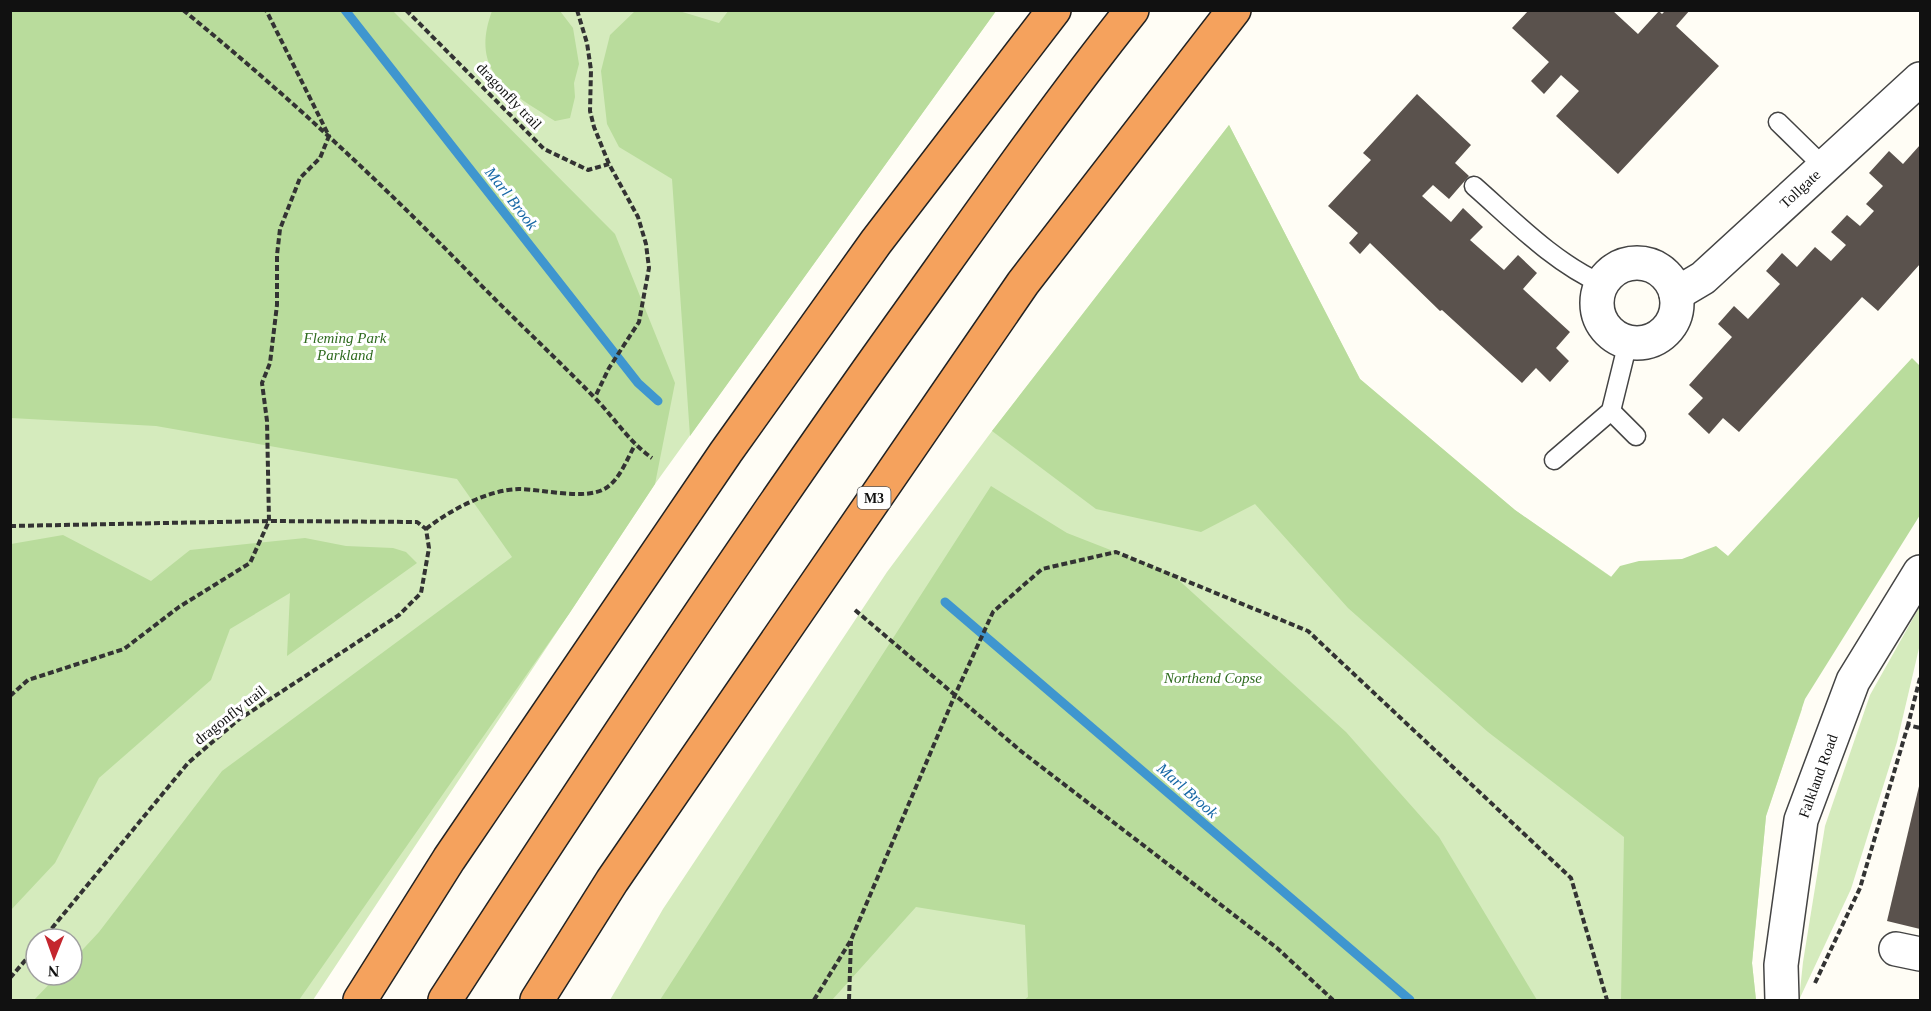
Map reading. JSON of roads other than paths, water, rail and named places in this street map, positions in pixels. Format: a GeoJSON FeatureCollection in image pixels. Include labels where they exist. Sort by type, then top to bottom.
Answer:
{"type":"FeatureCollection","features":[{"type":"Feature","properties":{"kind":"highway"},"geometry":{"type":"LineString","coordinates":[[360,1000],[449,859],[726,452],[876,242],[1054,10]]}},
{"type":"Feature","properties":{"kind":"highway"},"geometry":{"type":"LineString","coordinates":[[446,1000],[575,798],[772,505],[956,247],[1132,10]]}},
{"type":"Feature","properties":{"kind":"highway","name":"M3"},"geometry":{"type":"LineString","coordinates":[[537,1000],[645,832],[1023,283],[1234,10]]}},
{"type":"Feature","properties":{"kind":"street","name":"Tollgate"},"geometry":{"type":"LineString","coordinates":[[1676,294],[1703,278],[1920,79]]}},
{"type":"Feature","properties":{"kind":"street"},"geometry":{"type":"LineString","coordinates":[[1636,263],[1649,265],[1662,272],[1671,282],[1676,294],[1677,308],[1673,321],[1653,340],[1628,342],[1606,329],[1600,318],[1597,307],[1602,284],[1611,273],[1622,266],[1636,263]]}},
{"type":"Feature","properties":{"kind":"street","name":"Falkland Road"},"geometry":{"type":"LineString","coordinates":[[1782,1000],[1781,966],[1800,820],[1853,681],[1920,572]]}},
{"type":"Feature","properties":{"kind":"lane"},"geometry":{"type":"LineString","coordinates":[[1778,122],[1824,167]]}},
{"type":"Feature","properties":{"kind":"lane"},"geometry":{"type":"LineString","coordinates":[[1474,186],[1560,260],[1579,273],[1602,284]]}},
{"type":"Feature","properties":{"kind":"lane"},"geometry":{"type":"LineString","coordinates":[[1554,460],[1611,411],[1628,342]]}},
{"type":"Feature","properties":{"kind":"lane"},"geometry":{"type":"LineString","coordinates":[[1611,411],[1636,436]]}},
{"type":"Feature","properties":{"kind":"waterway","name":"Marl Brook"},"geometry":{"type":"LineString","coordinates":[[345,10],[638,383],[658,401]]}},
{"type":"Feature","properties":{"kind":"waterway","name":"Marl Brook"},"geometry":{"type":"LineString","coordinates":[[945,602],[1410,1000]]}},
{"type":"Feature","properties":{"kind":"park label","name":"Fleming Park Parkland"},"geometry":{"type":"Point","coordinates":[345,346]}},
{"type":"Feature","properties":{"kind":"park label","name":"Northend Copse"},"geometry":{"type":"Point","coordinates":[1213,678]}}]}
